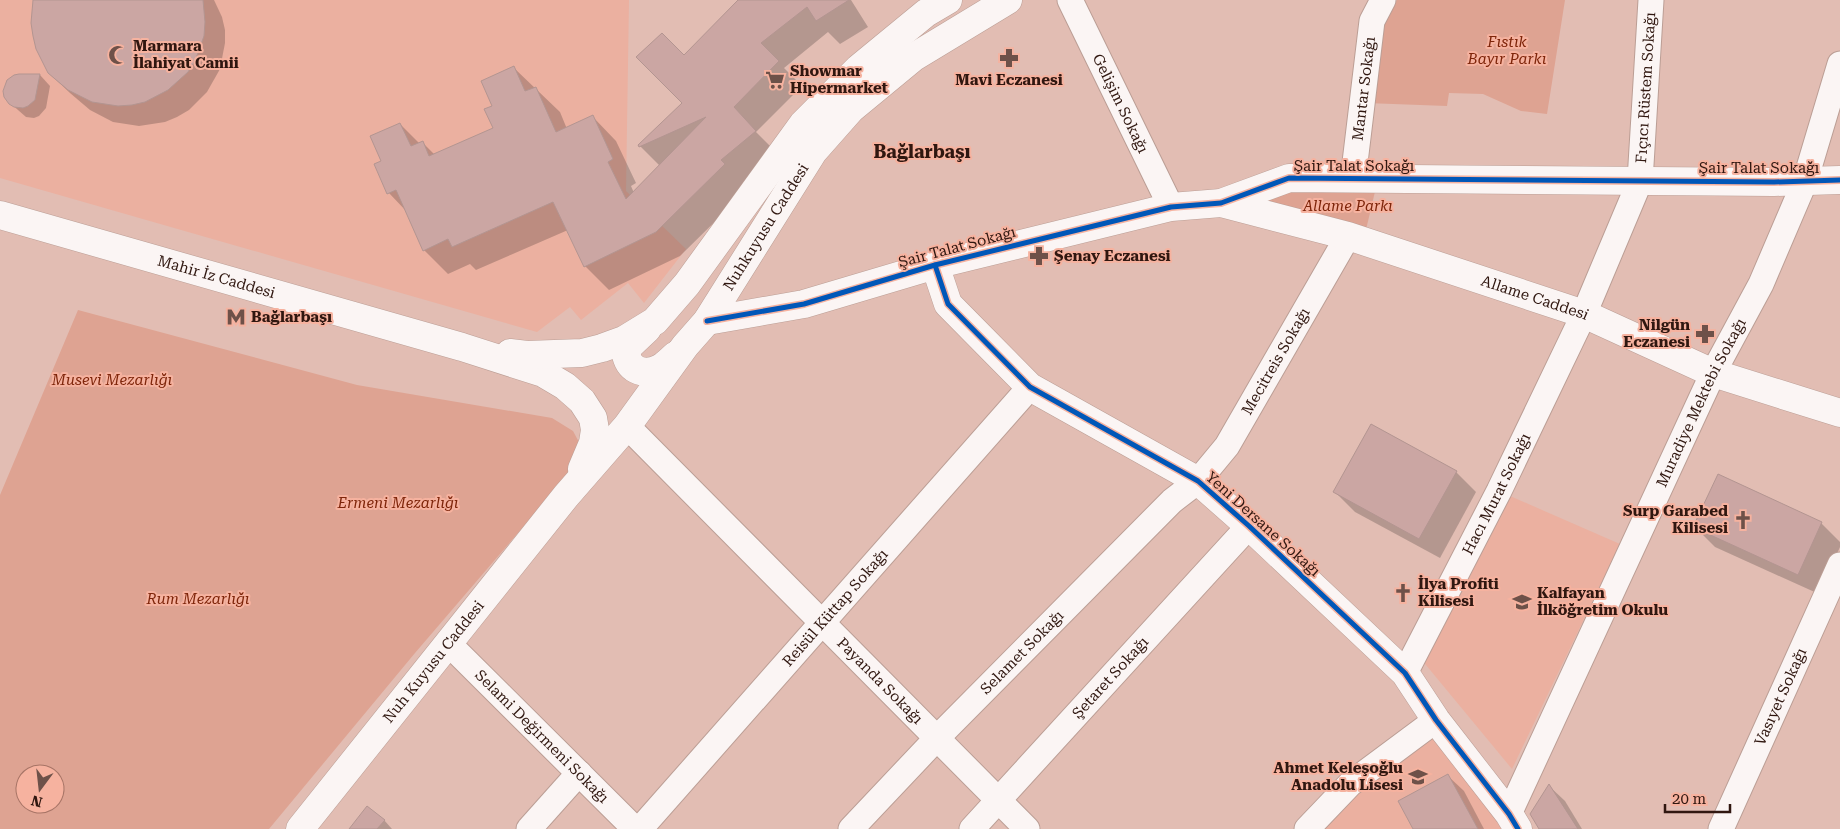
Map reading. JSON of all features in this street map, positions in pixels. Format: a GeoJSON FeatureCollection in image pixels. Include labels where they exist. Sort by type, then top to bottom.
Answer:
{"type":"FeatureCollection","features":[{"type":"Feature","properties":{"kind":"street","name":"Nuhkuyusu Caddesi"},"geometry":{"type":"LineString","coordinates":[[462,347],[527,355],[582,353],[624,340],[655,321],[687,284],[803,124],[860,68],[926,13],[948,0]]}},
{"type":"Feature","properties":{"kind":"street","name":"Nuhkuyusu Caddesi"},"geometry":{"type":"LineString","coordinates":[[566,496],[627,426],[685,346],[707,321],[813,152],[851,109],[914,57],[1008,0]]}},
{"type":"Feature","properties":{"kind":"street","name":"Gelişim Sokağı"},"geometry":{"type":"LineString","coordinates":[[1070,0],[1171,207]]}},
{"type":"Feature","properties":{"kind":"street","name":"Mantar Sokağı"},"geometry":{"type":"LineString","coordinates":[[1353,178],[1372,22],[1383,0]]}},
{"type":"Feature","properties":{"kind":"street","name":"Fıçıcı Rüstem Sokağı"},"geometry":{"type":"LineString","coordinates":[[1584,314],[1640,181],[1651,0]]}},
{"type":"Feature","properties":{"kind":"street","name":"Muradiye Mektebi Sokağı"},"geometry":{"type":"LineString","coordinates":[[1514,822],[1713,373],[1761,284],[1805,181],[1840,64]]}},
{"type":"Feature","properties":{"kind":"street","name":"Şair Talat Sokağı"},"geometry":{"type":"LineString","coordinates":[[707,321],[804,304],[935,265],[1171,207],[1221,203],[1289,178],[1640,181],[1840,180]]}},
{"type":"Feature","properties":{"kind":"street","name":"Allame Caddesi"},"geometry":{"type":"LineString","coordinates":[[1221,203],[1348,236],[1584,314],[1713,373],[1840,413]]}},
{"type":"Feature","properties":{"kind":"street","name":"Mahir İz Caddesi"},"geometry":{"type":"LineString","coordinates":[[0,215],[462,347]]}},
{"type":"Feature","properties":{"kind":"street","name":"Mecitreis Sokağı"},"geometry":{"type":"LineString","coordinates":[[1198,481],[1227,446],[1348,236]]}},
{"type":"Feature","properties":{"kind":"street","name":"Yeni Dersane Sokağı"},"geometry":{"type":"LineString","coordinates":[[935,265],[948,304],[1030,387],[1198,481],[1249,526],[1405,673],[1436,720],[1514,822]]}},
{"type":"Feature","properties":{"kind":"street","name":"Hacı Murat Sokağı"},"geometry":{"type":"LineString","coordinates":[[1405,673],[1500,491],[1584,314]]}},
{"type":"Feature","properties":{"kind":"street"},"geometry":{"type":"LineString","coordinates":[[655,321],[629,346],[626,355],[628,365],[638,372],[650,372],[661,368],[685,346]]}},
{"type":"Feature","properties":{"kind":"street"},"geometry":{"type":"LineString","coordinates":[[462,347],[543,373],[565,386],[588,409],[595,430],[593,442],[586,461],[566,496]]}},
{"type":"Feature","properties":{"kind":"street","name":"Reisül Küttap Sokağı"},"geometry":{"type":"LineString","coordinates":[[640,829],[1030,387]]}},
{"type":"Feature","properties":{"kind":"street","name":"Payanda Sokağı"},"geometry":{"type":"LineString","coordinates":[[627,426],[1027,829]]}},
{"type":"Feature","properties":{"kind":"street","name":"Selamet Sokağı"},"geometry":{"type":"LineString","coordinates":[[852,829],[937,738],[1172,501],[1198,481]]}},
{"type":"Feature","properties":{"kind":"street","name":"Nuh Kuyusu Caddesi"},"geometry":{"type":"LineString","coordinates":[[300,829],[566,496]]}},
{"type":"Feature","properties":{"kind":"street","name":"Şetaret Sokağı"},"geometry":{"type":"LineString","coordinates":[[972,829],[1249,526]]}},
{"type":"Feature","properties":{"kind":"street","name":"Vasıyet Sokağı"},"geometry":{"type":"LineString","coordinates":[[1727,827],[1840,565]]}},
{"type":"Feature","properties":{"kind":"street","name":"Selami Değirmeni Sokağı"},"geometry":{"type":"LineString","coordinates":[[449,644],[635,829]]}},
{"type":"Feature","properties":{"kind":"street"},"geometry":{"type":"LineString","coordinates":[[1307,829],[1350,784],[1436,720]]}},
{"type":"Feature","properties":{"kind":"street"},"geometry":{"type":"LineString","coordinates":[[529,829],[579,773]]}},
{"type":"Feature","properties":{"kind":"shaded area"},"geometry":{"type":"Polygon","coordinates":[[[0,0],[629,0],[626,191],[686,249],[644,303],[628,283],[581,320],[570,307],[537,332],[0,178],[0,0]]]}},
{"type":"Feature","properties":{"kind":"shaded area","name":"Kalfayan İlköğretim Okulu"},"geometry":{"type":"Polygon","coordinates":[[[1510,496],[1620,544],[1512,769],[1421,659],[1510,496]]]}},
{"type":"Feature","properties":{"kind":"shaded area","name":"Ahmet Keleşoğlu Anadolu Lisesi"},"geometry":{"type":"Polygon","coordinates":[[[1433,730],[1503,829],[1321,829],[1356,788],[1433,730]]]}},
{"type":"Feature","properties":{"kind":"green space","name":"Fıstık Bayır Parkı"},"geometry":{"type":"Polygon","coordinates":[[[1397,0],[1565,0],[1547,114],[1521,111],[1483,94],[1449,93],[1447,106],[1366,103],[1377,39],[1397,0]]]}},
{"type":"Feature","properties":{"kind":"green space","name":"Allame Parkı"},"geometry":{"type":"Polygon","coordinates":[[[1290,183],[1377,183],[1365,234],[1240,203],[1290,183]]]}},
{"type":"Feature","properties":{"kind":"green space"},"geometry":{"type":"Polygon","coordinates":[[[78,310],[357,385],[552,418],[573,431],[581,446],[566,477],[415,653],[269,829],[0,829],[0,495],[78,310]]]}},
{"type":"Feature","properties":{"kind":"building","name":"Marmara İlahiyat Camii"},"geometry":{"type":"Polygon","coordinates":[[[33,0],[203,0],[204,36],[195,61],[188,72],[168,90],[145,102],[132,105],[118,106],[92,102],[68,90],[48,73],[36,49],[33,36],[31,23],[33,0]]]}},
{"type":"Feature","properties":{"kind":"building"},"geometry":{"type":"Polygon","coordinates":[[[738,0],[849,0],[816,21],[807,7],[761,43],[779,61],[734,107],[756,131],[721,160],[725,164],[656,232],[584,267],[553,202],[452,247],[448,239],[423,251],[396,190],[387,194],[374,164],[381,161],[370,136],[400,123],[411,146],[423,141],[429,156],[493,128],[484,109],[492,106],[481,81],[514,66],[525,91],[536,87],[556,132],[593,115],[613,159],[608,162],[626,199],[706,117],[639,147],[638,145],[682,103],[636,57],[662,33],[684,55],[738,0]]]}},
{"type":"Feature","properties":{"kind":"building"},"geometry":{"type":"Polygon","coordinates":[[[19,74],[40,74],[35,100],[23,108],[14,107],[9,104],[4,97],[3,91],[7,80],[19,74]]]}},
{"type":"Feature","properties":{"kind":"building"},"geometry":{"type":"Polygon","coordinates":[[[1371,424],[1457,471],[1419,539],[1333,492],[1371,424]]]}},
{"type":"Feature","properties":{"kind":"building"},"geometry":{"type":"Polygon","coordinates":[[[1718,474],[1822,522],[1798,575],[1693,527],[1718,474]]]}},
{"type":"Feature","properties":{"kind":"building"},"geometry":{"type":"Polygon","coordinates":[[[1448,774],[1478,829],[1413,829],[1398,801],[1448,774]]]}},
{"type":"Feature","properties":{"kind":"building"},"geometry":{"type":"Polygon","coordinates":[[[1549,784],[1578,829],[1539,829],[1530,814],[1549,784]]]}},
{"type":"Feature","properties":{"kind":"building"},"geometry":{"type":"Polygon","coordinates":[[[367,806],[385,820],[377,829],[349,829],[367,806]]]}},
{"type":"Feature","properties":{"kind":"cycle path"},"geometry":{"type":"LineString","coordinates":[[707,321],[804,304],[935,265],[1171,207],[1221,203],[1289,178],[1774,182],[1840,180]]}},
{"type":"Feature","properties":{"kind":"cycle path"},"geometry":{"type":"LineString","coordinates":[[935,265],[948,304],[1030,387],[1198,481],[1249,526],[1405,673],[1436,720],[1509,814],[1518,829]]}},
{"type":"Feature","properties":{"kind":"place","name":"Marmara İlahiyat Camii"},"geometry":{"type":"Point","coordinates":[118,55]}},
{"type":"Feature","properties":{"kind":"place","name":"Mavi Eczanesi"},"geometry":{"type":"Point","coordinates":[1009,58]}},
{"type":"Feature","properties":{"kind":"place","name":"Showmar Hipermarket"},"geometry":{"type":"Point","coordinates":[775,80]}},
{"type":"Feature","properties":{"kind":"place","name":"Şenay Eczanesi"},"geometry":{"type":"Point","coordinates":[1039,256]}},
{"type":"Feature","properties":{"kind":"place","name":"Bağlarbaşı"},"geometry":{"type":"Point","coordinates":[236,317]}},
{"type":"Feature","properties":{"kind":"place","name":"Nilgün Eczanesi"},"geometry":{"type":"Point","coordinates":[1705,334]}},
{"type":"Feature","properties":{"kind":"place","name":"Surp Garabed Kilisesi"},"geometry":{"type":"Point","coordinates":[1743,520]}},
{"type":"Feature","properties":{"kind":"place","name":"İlya Profiti Kilisesi"},"geometry":{"type":"Point","coordinates":[1403,593]}},
{"type":"Feature","properties":{"kind":"place","name":"Kalfayan İlköğretim Okulu"},"geometry":{"type":"Point","coordinates":[1522,602]}},
{"type":"Feature","properties":{"kind":"place","name":"Ahmet Keleşoğlu Anadolu Lisesi"},"geometry":{"type":"Point","coordinates":[1418,777]}},
{"type":"Feature","properties":{"kind":"district","name":"Bağlarbaşı"},"geometry":{"type":"Point","coordinates":[922,151]}},
{"type":"Feature","properties":{"kind":"park label","name":"Musevi Mezarlığı"},"geometry":{"type":"Point","coordinates":[112,380]}},
{"type":"Feature","properties":{"kind":"park label","name":"Ermeni Mezarlığı"},"geometry":{"type":"Point","coordinates":[398,503]}},
{"type":"Feature","properties":{"kind":"park label","name":"Rum Mezarlığı"},"geometry":{"type":"Point","coordinates":[198,599]}}]}
